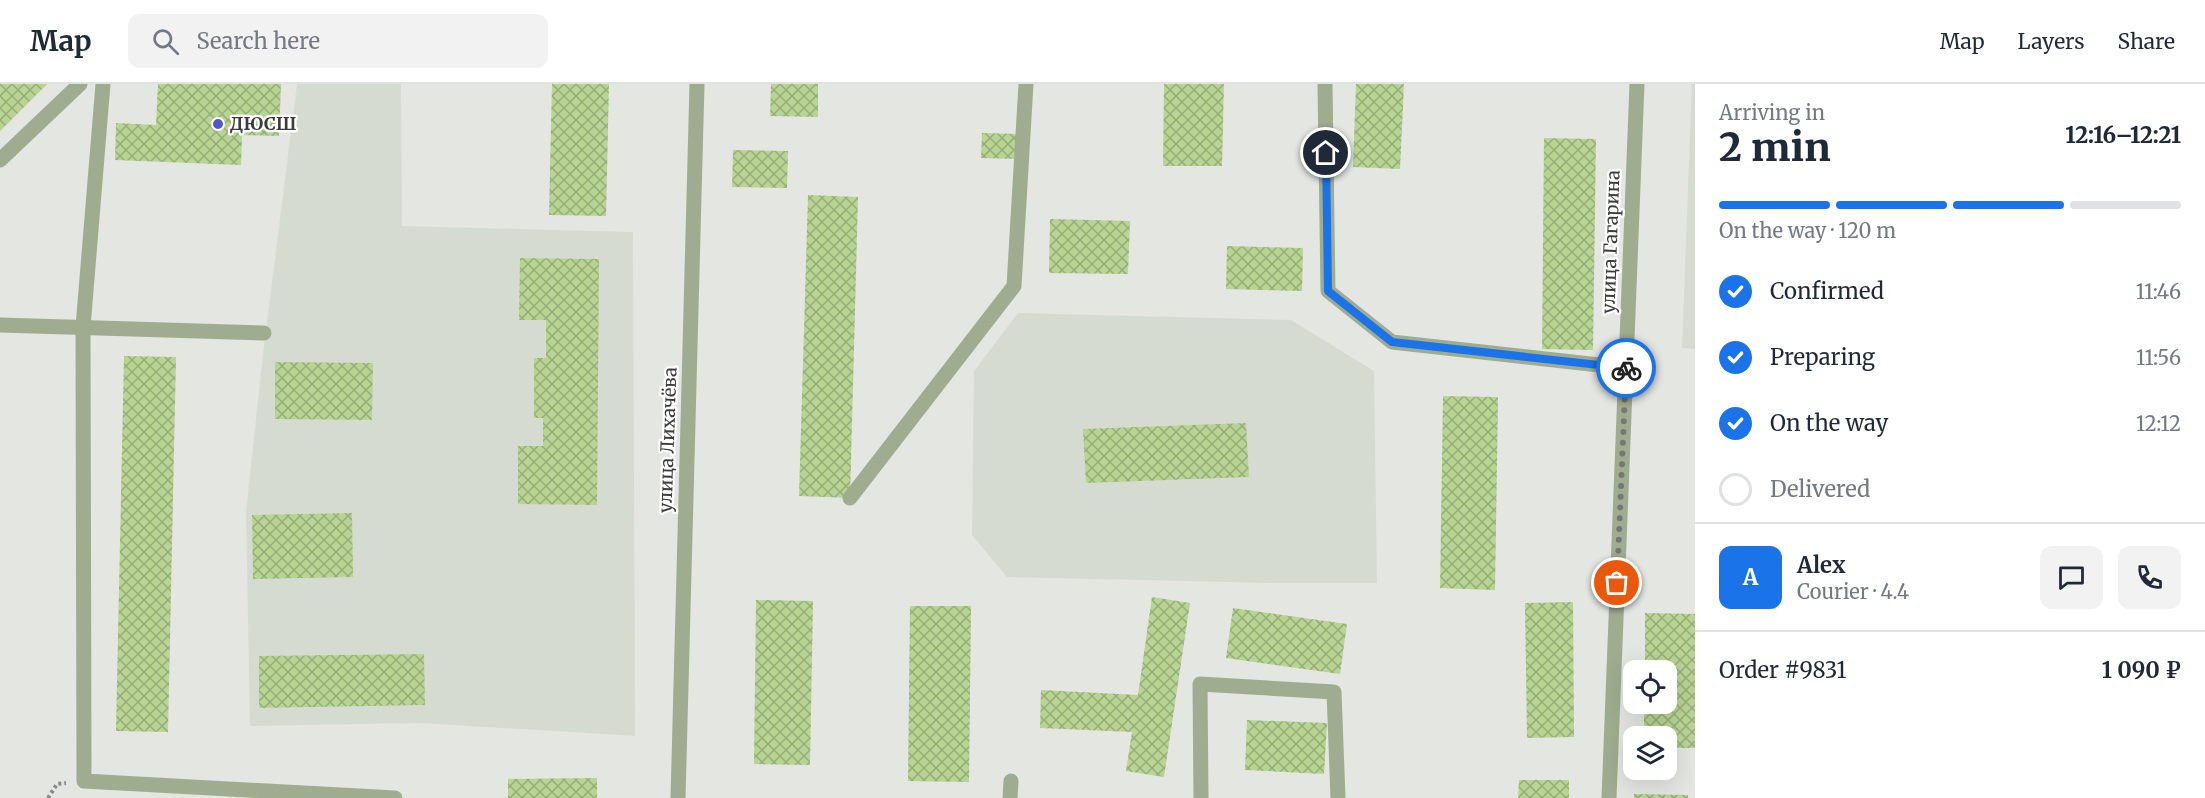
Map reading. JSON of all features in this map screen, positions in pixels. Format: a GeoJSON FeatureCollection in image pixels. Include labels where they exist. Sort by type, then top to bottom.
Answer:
{"type":"FeatureCollection","features":[{"type":"Feature","properties":{"kind":"street"},"geometry":{"type":"LineString","coordinates":[[0,160],[80,84]]}},
{"type":"Feature","properties":{"kind":"street"},"geometry":{"type":"LineString","coordinates":[[103,84],[83,327],[84,781],[393,798]]}},
{"type":"Feature","properties":{"kind":"street","name":"улица Лихачёва"},"geometry":{"type":"LineString","coordinates":[[678,798],[697,84]]}},
{"type":"Feature","properties":{"kind":"street"},"geometry":{"type":"LineString","coordinates":[[850,498],[1014,286],[1026,84]]}},
{"type":"Feature","properties":{"kind":"street"},"geometry":{"type":"LineString","coordinates":[[1325,84],[1328,291],[1392,342],[1626,368]]}},
{"type":"Feature","properties":{"kind":"street","name":"улица Гагарина"},"geometry":{"type":"LineString","coordinates":[[1609,798],[1637,84]]}},
{"type":"Feature","properties":{"kind":"street"},"geometry":{"type":"LineString","coordinates":[[0,325],[264,333]]}},
{"type":"Feature","properties":{"kind":"street"},"geometry":{"type":"LineString","coordinates":[[1201,798],[1200,684],[1334,692],[1338,798]]}},
{"type":"Feature","properties":{"kind":"street"},"geometry":{"type":"LineString","coordinates":[[1010,798],[1011,781]]}},
{"type":"Feature","properties":{"kind":"shaded area"},"geometry":{"type":"Polygon","coordinates":[[[297,84],[401,84],[402,226],[633,232],[635,736],[419,723],[250,726],[246,512],[263,354],[297,84]]]}},
{"type":"Feature","properties":{"kind":"shaded area"},"geometry":{"type":"Polygon","coordinates":[[[1692,84],[1695,84],[1695,349],[1682,348],[1692,84]]]}},
{"type":"Feature","properties":{"kind":"shaded area"},"geometry":{"type":"Polygon","coordinates":[[[1018,313],[1291,320],[1374,371],[1377,583],[1007,577],[972,535],[974,371],[1018,313]]]}},
{"type":"Feature","properties":{"kind":"building"},"geometry":{"type":"Polygon","coordinates":[[[0,84],[47,84],[0,131],[0,84]]]}},
{"type":"Feature","properties":{"kind":"building","name":"ДЮСШ"},"geometry":{"type":"Polygon","coordinates":[[[158,84],[281,84],[279,136],[242,135],[241,165],[115,160],[116,123],[156,125],[158,84]]]}},
{"type":"Feature","properties":{"kind":"building"},"geometry":{"type":"Polygon","coordinates":[[[552,84],[609,84],[606,216],[549,215],[552,84]]]}},
{"type":"Feature","properties":{"kind":"building"},"geometry":{"type":"Polygon","coordinates":[[[771,84],[818,84],[818,117],[770,116],[771,84]]]}},
{"type":"Feature","properties":{"kind":"building"},"geometry":{"type":"Polygon","coordinates":[[[1164,84],[1224,84],[1222,166],[1163,166],[1164,84]]]}},
{"type":"Feature","properties":{"kind":"building"},"geometry":{"type":"Polygon","coordinates":[[[1356,84],[1404,84],[1400,169],[1353,167],[1356,84]]]}},
{"type":"Feature","properties":{"kind":"building"},"geometry":{"type":"Polygon","coordinates":[[[982,133],[1018,134],[1018,159],[981,158],[982,133]]]}},
{"type":"Feature","properties":{"kind":"building"},"geometry":{"type":"Polygon","coordinates":[[[1544,138],[1596,139],[1593,350],[1542,349],[1544,138]]]}},
{"type":"Feature","properties":{"kind":"building"},"geometry":{"type":"Polygon","coordinates":[[[733,150],[788,151],[787,188],[732,187],[733,150]]]}},
{"type":"Feature","properties":{"kind":"building"},"geometry":{"type":"Polygon","coordinates":[[[808,195],[858,197],[850,498],[799,496],[808,195]]]}},
{"type":"Feature","properties":{"kind":"building"},"geometry":{"type":"Polygon","coordinates":[[[1050,219],[1130,221],[1128,274],[1049,273],[1050,219]]]}},
{"type":"Feature","properties":{"kind":"building"},"geometry":{"type":"Polygon","coordinates":[[[1227,246],[1303,248],[1302,291],[1226,289],[1227,246]]]}},
{"type":"Feature","properties":{"kind":"building"},"geometry":{"type":"Polygon","coordinates":[[[520,258],[599,259],[597,505],[518,504],[518,446],[543,446],[543,418],[534,418],[534,358],[546,358],[546,320],[519,320],[520,258]]]}},
{"type":"Feature","properties":{"kind":"building"},"geometry":{"type":"Polygon","coordinates":[[[124,356],[176,357],[168,732],[116,731],[124,356]]]}},
{"type":"Feature","properties":{"kind":"building"},"geometry":{"type":"Polygon","coordinates":[[[275,362],[373,363],[372,420],[275,419],[275,362]]]}},
{"type":"Feature","properties":{"kind":"building"},"geometry":{"type":"Polygon","coordinates":[[[1443,396],[1498,397],[1495,590],[1440,588],[1443,396]]]}},
{"type":"Feature","properties":{"kind":"building"},"geometry":{"type":"Polygon","coordinates":[[[1246,423],[1249,477],[1086,483],[1083,429],[1246,423]]]}},
{"type":"Feature","properties":{"kind":"building"},"geometry":{"type":"Polygon","coordinates":[[[352,513],[353,577],[253,579],[252,515],[352,513]]]}},
{"type":"Feature","properties":{"kind":"building"},"geometry":{"type":"Polygon","coordinates":[[[1152,597],[1190,603],[1164,777],[1126,771],[1132,732],[1040,728],[1041,690],[1138,695],[1152,597]]]}},
{"type":"Feature","properties":{"kind":"building"},"geometry":{"type":"Polygon","coordinates":[[[756,600],[813,601],[810,765],[754,764],[756,600]]]}},
{"type":"Feature","properties":{"kind":"building"},"geometry":{"type":"Polygon","coordinates":[[[1573,602],[1574,737],[1527,738],[1525,603],[1573,602]]]}},
{"type":"Feature","properties":{"kind":"building"},"geometry":{"type":"Polygon","coordinates":[[[910,606],[971,606],[969,782],[908,781],[910,606]]]}},
{"type":"Feature","properties":{"kind":"building"},"geometry":{"type":"Polygon","coordinates":[[[1233,608],[1347,624],[1340,674],[1226,658],[1233,608]]]}},
{"type":"Feature","properties":{"kind":"building"},"geometry":{"type":"Polygon","coordinates":[[[1645,613],[1695,614],[1695,748],[1677,748],[1677,726],[1644,726],[1644,714],[1677,714],[1677,660],[1645,660],[1645,613]]]}},
{"type":"Feature","properties":{"kind":"building"},"geometry":{"type":"Polygon","coordinates":[[[424,654],[425,705],[259,708],[259,656],[424,654]]]}},
{"type":"Feature","properties":{"kind":"building"},"geometry":{"type":"Polygon","coordinates":[[[1247,720],[1327,723],[1324,774],[1245,770],[1247,720]]]}},
{"type":"Feature","properties":{"kind":"building"},"geometry":{"type":"Polygon","coordinates":[[[597,778],[597,798],[508,798],[508,779],[597,778]]]}},
{"type":"Feature","properties":{"kind":"building"},"geometry":{"type":"Polygon","coordinates":[[[1519,780],[1569,780],[1569,798],[1518,798],[1519,780]]]}},
{"type":"Feature","properties":{"kind":"building"},"geometry":{"type":"Polygon","coordinates":[[[1634,794],[1688,795],[1688,798],[1634,798],[1634,794]]]}},
{"type":"Feature","properties":{"kind":"way so far"},"geometry":{"type":"LineString","coordinates":[[1617,583],[1626,368]]}},
{"type":"Feature","properties":{"kind":"place","name":"ДЮСШ"},"geometry":{"type":"Point","coordinates":[218,124]}},
{"type":"Feature","properties":{"kind":"route"},"geometry":{"type":"LineString","coordinates":[[1326,153],[1328,291],[1392,342],[1626,368]]}}]}
